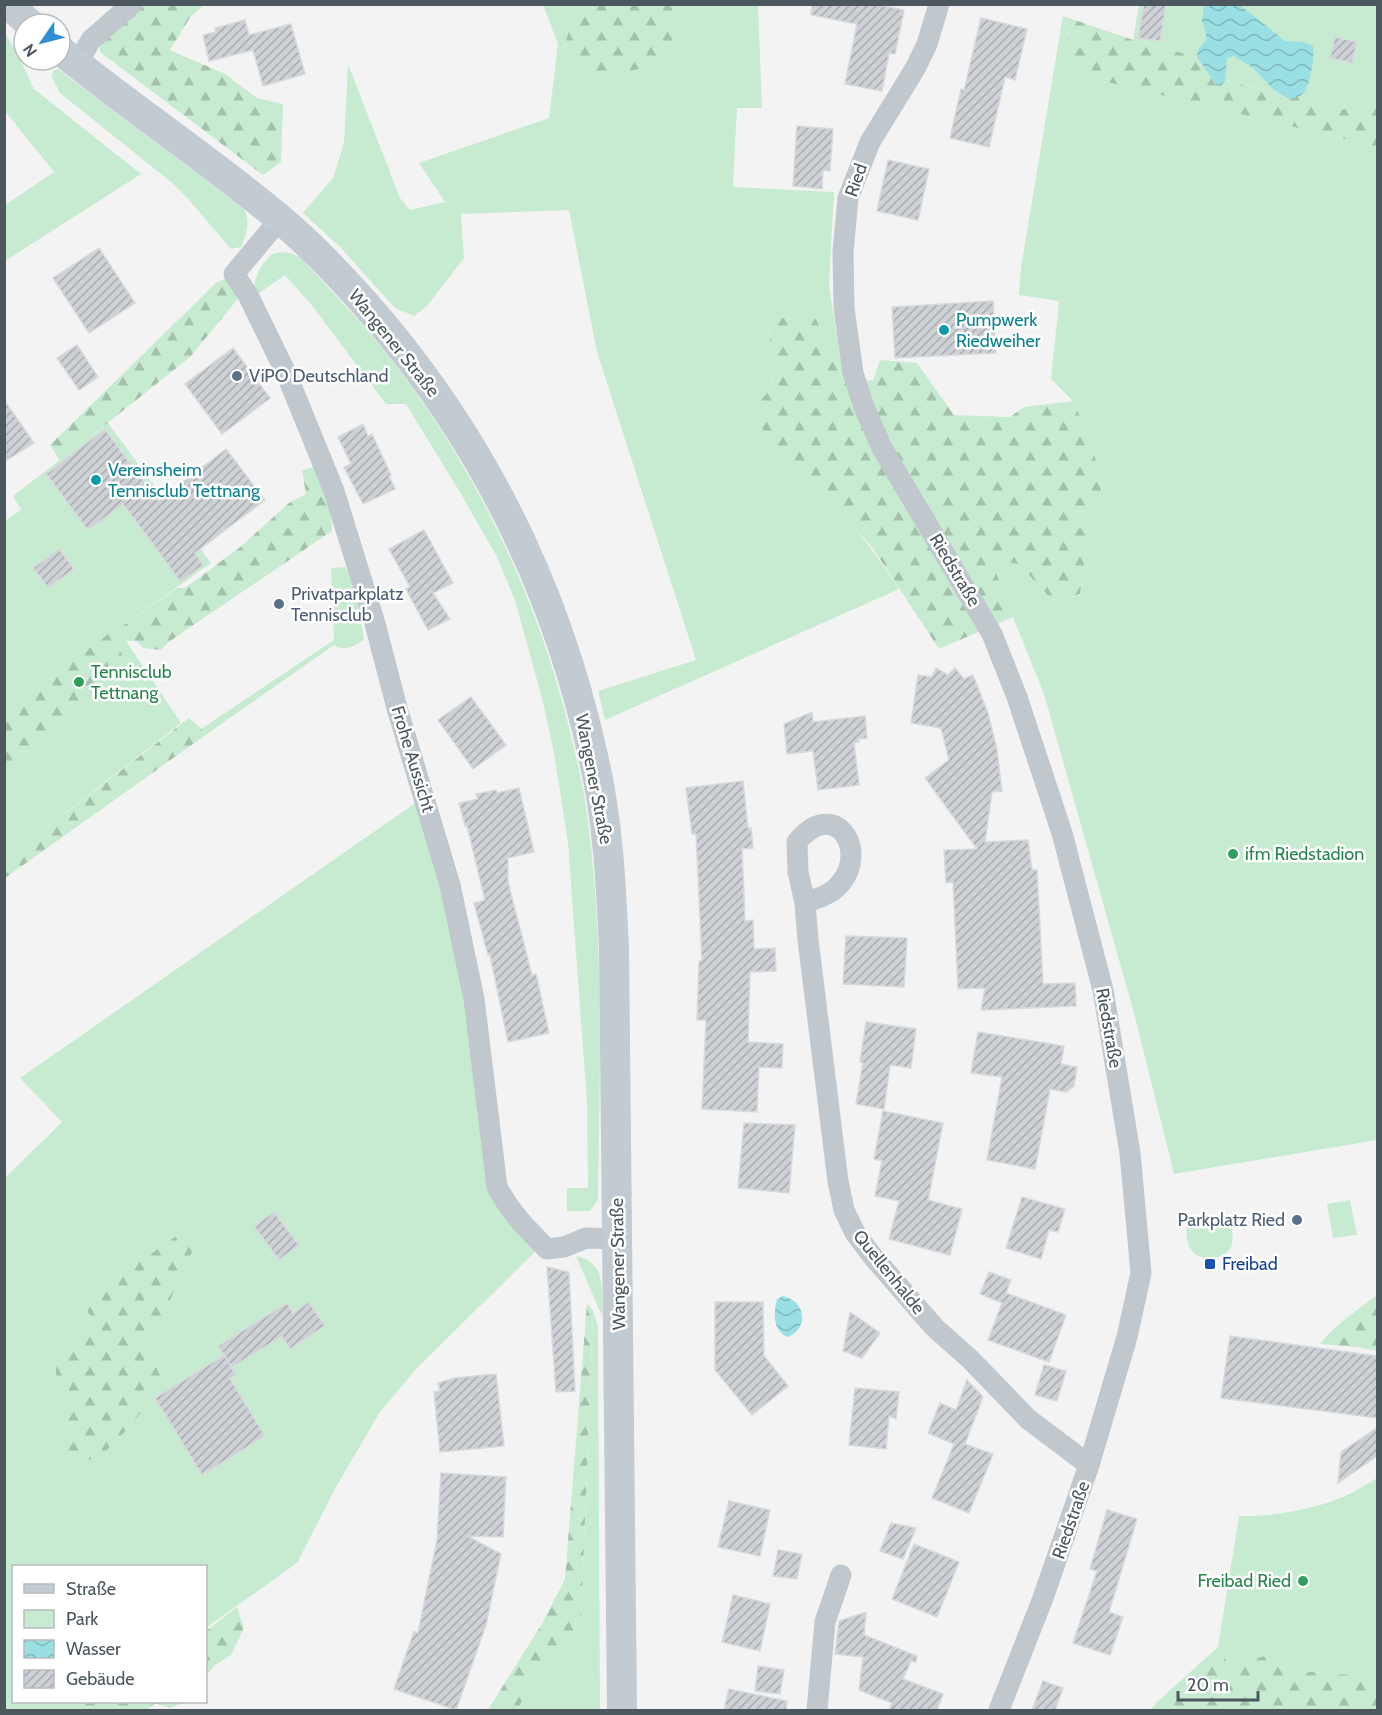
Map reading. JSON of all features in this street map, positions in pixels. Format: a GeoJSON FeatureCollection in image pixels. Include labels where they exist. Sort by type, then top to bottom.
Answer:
{"type":"FeatureCollection","features":[{"type":"Feature","properties":{"kind":"main road","name":"Wangener Straße"},"geometry":{"type":"LineString","coordinates":[[72,60],[197,153],[280,219],[316,252],[369,308],[449,413],[476,456],[519,537],[554,620],[569,664],[594,758],[610,864],[614,949],[622,1710]]}},
{"type":"Feature","properties":{"kind":"street"},"geometry":{"type":"LineString","coordinates":[[72,54],[132,4]]}},
{"type":"Feature","properties":{"kind":"street","name":"Ried"},"geometry":{"type":"LineString","coordinates":[[853,373],[844,308],[843,252],[848,198],[856,172],[870,142],[920,59],[939,4]]}},
{"type":"Feature","properties":{"kind":"street","name":"Frohe Aussicht"},"geometry":{"type":"LineString","coordinates":[[280,219],[234,274],[248,295],[286,373],[315,444],[334,491],[374,620],[397,708],[450,885],[474,999],[497,1187],[506,1205],[547,1249],[564,1247],[586,1238],[618,1239]]}},
{"type":"Feature","properties":{"kind":"street","name":"Riedstraße"},"geometry":{"type":"LineString","coordinates":[[853,373],[864,407],[882,448],[992,634],[1017,697],[1062,833],[1103,990],[1131,1164],[1141,1273],[1127,1337],[1089,1465],[1043,1598],[999,1710]]}},
{"type":"Feature","properties":{"kind":"street","name":"Quellenhalde"},"geometry":{"type":"LineString","coordinates":[[805,903],[837,1181],[844,1210],[855,1233],[935,1328],[970,1359],[1028,1419],[1089,1465]]}},
{"type":"Feature","properties":{"kind":"street"},"geometry":{"type":"LineString","coordinates":[[817,1710],[825,1622],[841,1575]]}},
{"type":"Feature","properties":{"kind":"green space"},"geometry":{"type":"Polygon","coordinates":[[[144,5],[204,5],[191,16],[170,50],[225,74],[257,98],[283,104],[281,162],[263,175],[100,52],[99,44],[144,5]]]}},
{"type":"Feature","properties":{"kind":"green space"},"geometry":{"type":"Polygon","coordinates":[[[543,5],[576,5],[563,52],[578,69],[678,60],[680,31],[677,22],[686,5],[758,5],[762,108],[737,108],[733,187],[834,192],[829,286],[844,381],[816,319],[769,322],[772,388],[767,437],[838,508],[870,547],[899,589],[605,720],[598,691],[696,660],[597,352],[569,210],[461,214],[464,258],[427,306],[414,316],[395,308],[341,248],[303,213],[333,178],[344,143],[348,64],[400,198],[410,210],[445,202],[419,163],[549,118],[558,44],[543,5]]]}},
{"type":"Feature","properties":{"kind":"green space"},"geometry":{"type":"Polygon","coordinates":[[[576,5],[686,5],[677,22],[680,31],[679,60],[616,74],[586,76],[563,52],[576,5]]]}},
{"type":"Feature","properties":{"kind":"green space"},"geometry":{"type":"Polygon","coordinates":[[[1139,5],[1377,5],[1377,103],[1340,110],[1302,95],[1289,99],[1270,91],[1226,81],[1221,86],[1216,85],[1197,57],[1133,40],[1139,5]]]}},
{"type":"Feature","properties":{"kind":"green space"},"geometry":{"type":"Polygon","coordinates":[[[1063,16],[1074,74],[1377,147],[1377,1140],[1174,1174],[1134,1013],[1044,694],[990,560],[1019,563],[1055,602],[1080,595],[1089,529],[1104,482],[1074,402],[1051,379],[1059,301],[1019,295],[1021,268],[1063,16]]]}},
{"type":"Feature","properties":{"kind":"green space"},"geometry":{"type":"Polygon","coordinates":[[[1063,16],[1133,40],[1197,57],[1216,85],[1221,85],[1225,81],[1270,91],[1289,99],[1302,95],[1340,110],[1378,103],[1377,147],[1074,74],[1063,16]]]}},
{"type":"Feature","properties":{"kind":"green space"},"geometry":{"type":"Polygon","coordinates":[[[5,33],[12,45],[12,72],[26,72],[34,89],[141,174],[5,261],[5,205],[54,172],[5,111],[5,33]]]}},
{"type":"Feature","properties":{"kind":"green space"},"geometry":{"type":"Polygon","coordinates":[[[53,72],[62,72],[243,207],[247,217],[247,227],[241,247],[231,249],[171,182],[60,93],[52,77],[53,72]]]}},
{"type":"Feature","properties":{"kind":"green space"},"geometry":{"type":"Polygon","coordinates":[[[280,252],[300,257],[373,337],[416,393],[447,439],[475,487],[523,586],[559,690],[582,782],[591,844],[595,895],[600,997],[600,1098],[598,1200],[590,1211],[567,1211],[567,1188],[588,1188],[587,1103],[568,843],[554,753],[543,702],[515,600],[496,555],[406,404],[386,404],[310,303],[285,275],[255,296],[256,278],[261,268],[272,254],[280,252]]]}},
{"type":"Feature","properties":{"kind":"green space"},"geometry":{"type":"Polygon","coordinates":[[[229,277],[241,295],[190,357],[60,461],[50,445],[216,283],[229,277]]]}},
{"type":"Feature","properties":{"kind":"green space"},"geometry":{"type":"Polygon","coordinates":[[[793,315],[816,319],[844,381],[873,380],[880,360],[917,363],[954,415],[1010,417],[1024,407],[1074,401],[1104,482],[1089,529],[1080,594],[1055,603],[1019,564],[991,560],[1013,617],[939,649],[872,547],[814,483],[767,437],[752,409],[772,388],[769,322],[793,315]]]}},
{"type":"Feature","properties":{"kind":"green space","name":"Tennisclub Tettnang"},"geometry":{"type":"Polygon","coordinates":[[[108,423],[211,563],[118,629],[181,723],[5,860],[5,521],[21,510],[13,496],[108,423]]]}},
{"type":"Feature","properties":{"kind":"green space"},"geometry":{"type":"Polygon","coordinates":[[[314,467],[331,510],[332,531],[170,641],[161,650],[143,648],[137,641],[125,641],[118,629],[177,588],[185,588],[239,548],[289,503],[306,494],[302,470],[314,467]]]}},
{"type":"Feature","properties":{"kind":"green space"},"geometry":{"type":"Polygon","coordinates":[[[345,567],[355,585],[364,640],[346,648],[334,645],[207,734],[201,729],[334,640],[331,568],[345,567]]]}},
{"type":"Feature","properties":{"kind":"green space"},"geometry":{"type":"Polygon","coordinates":[[[110,633],[131,671],[5,768],[5,711],[110,633]]]}},
{"type":"Feature","properties":{"kind":"green space"},"geometry":{"type":"Polygon","coordinates":[[[189,718],[207,734],[5,878],[5,860],[189,718]]]}},
{"type":"Feature","properties":{"kind":"green space"},"geometry":{"type":"Polygon","coordinates":[[[424,797],[450,885],[497,1187],[537,1250],[418,1367],[380,1412],[336,1487],[297,1563],[207,1627],[207,1565],[12,1565],[12,1703],[95,1703],[83,1710],[5,1710],[5,1178],[62,1122],[20,1078],[424,797]]]}},
{"type":"Feature","properties":{"kind":"green space"},"geometry":{"type":"Polygon","coordinates":[[[1350,1200],[1357,1235],[1333,1238],[1327,1204],[1350,1200]]]}},
{"type":"Feature","properties":{"kind":"green space"},"geometry":{"type":"Polygon","coordinates":[[[1223,1216],[1229,1218],[1233,1240],[1228,1252],[1210,1258],[1193,1253],[1188,1244],[1186,1229],[1193,1219],[1223,1216]]]}},
{"type":"Feature","properties":{"kind":"green space"},"geometry":{"type":"Polygon","coordinates":[[[179,1234],[198,1239],[147,1350],[161,1377],[133,1422],[96,1460],[69,1457],[61,1427],[76,1409],[78,1398],[57,1381],[55,1362],[90,1315],[82,1303],[179,1234]]]}},
{"type":"Feature","properties":{"kind":"green space"},"geometry":{"type":"Polygon","coordinates":[[[576,1256],[586,1259],[598,1271],[602,1288],[602,1316],[576,1256]]]}},
{"type":"Feature","properties":{"kind":"green space"},"geometry":{"type":"Polygon","coordinates":[[[1377,1294],[1377,1351],[1320,1344],[1340,1323],[1377,1294]]]}},
{"type":"Feature","properties":{"kind":"green space"},"geometry":{"type":"Polygon","coordinates":[[[587,1303],[593,1311],[581,1623],[534,1680],[517,1710],[488,1710],[543,1622],[565,1579],[587,1303]]]}},
{"type":"Feature","properties":{"kind":"green space"},"geometry":{"type":"Polygon","coordinates":[[[593,1311],[598,1327],[600,1710],[517,1710],[534,1680],[581,1623],[593,1311]]]}},
{"type":"Feature","properties":{"kind":"green space","name":"Freibad Ried"},"geometry":{"type":"Polygon","coordinates":[[[1377,1478],[1377,1677],[1286,1670],[1264,1656],[1229,1665],[1218,1647],[1239,1516],[1279,1514],[1321,1505],[1345,1496],[1377,1478]]]}},
{"type":"Feature","properties":{"kind":"green space"},"geometry":{"type":"Polygon","coordinates":[[[237,1607],[244,1628],[231,1655],[214,1666],[207,1675],[207,1630],[237,1607]]]}},
{"type":"Feature","properties":{"kind":"green space"},"geometry":{"type":"Polygon","coordinates":[[[1218,1647],[1229,1665],[1264,1656],[1286,1670],[1377,1677],[1377,1710],[1151,1710],[1218,1647]]]}},
{"type":"Feature","properties":{"kind":"green space"},"geometry":{"type":"Polygon","coordinates":[[[82,1703],[155,1703],[147,1710],[71,1710],[82,1703]]]}},
{"type":"Feature","properties":{"kind":"green space"},"geometry":{"type":"Polygon","coordinates":[[[155,1703],[183,1703],[170,1708],[155,1703]]]}},
{"type":"Feature","properties":{"kind":"water"},"geometry":{"type":"Polygon","coordinates":[[[1204,4],[1240,5],[1285,41],[1304,42],[1313,46],[1311,71],[1303,94],[1289,99],[1274,90],[1253,68],[1234,56],[1227,58],[1225,81],[1221,86],[1216,85],[1197,57],[1198,50],[1206,40],[1202,21],[1204,4]]]}},
{"type":"Feature","properties":{"kind":"water"},"geometry":{"type":"Polygon","coordinates":[[[783,1296],[796,1303],[802,1315],[800,1327],[788,1337],[779,1331],[775,1321],[777,1299],[783,1296]]]}},
{"type":"Feature","properties":{"kind":"building"},"geometry":{"type":"Polygon","coordinates":[[[812,4],[875,4],[904,10],[895,54],[889,53],[882,91],[845,84],[857,24],[811,15],[812,4]]]}},
{"type":"Feature","properties":{"kind":"building"},"geometry":{"type":"Polygon","coordinates":[[[1144,4],[1166,4],[1160,41],[1138,38],[1144,4]]]}},
{"type":"Feature","properties":{"kind":"building"},"geometry":{"type":"Polygon","coordinates":[[[981,18],[1027,29],[1015,80],[1005,77],[989,147],[950,138],[981,18]]]}},
{"type":"Feature","properties":{"kind":"building"},"geometry":{"type":"Polygon","coordinates":[[[245,20],[249,35],[291,24],[305,74],[263,86],[253,50],[209,61],[203,35],[216,32],[215,28],[245,20]]]}},
{"type":"Feature","properties":{"kind":"building"},"geometry":{"type":"Polygon","coordinates":[[[1335,37],[1357,42],[1352,63],[1330,58],[1335,37]]]}},
{"type":"Feature","properties":{"kind":"building"},"geometry":{"type":"Polygon","coordinates":[[[797,126],[833,129],[830,171],[823,170],[822,189],[793,186],[797,126]]]}},
{"type":"Feature","properties":{"kind":"building"},"geometry":{"type":"Polygon","coordinates":[[[888,160],[929,169],[918,220],[877,211],[888,160]]]}},
{"type":"Feature","properties":{"kind":"building"},"geometry":{"type":"Polygon","coordinates":[[[99,248],[135,303],[89,333],[53,278],[99,248]]]}},
{"type":"Feature","properties":{"kind":"building","name":"Pumpwerk Riedweiher"},"geometry":{"type":"Polygon","coordinates":[[[993,301],[996,353],[895,358],[892,307],[993,301]]]}},
{"type":"Feature","properties":{"kind":"building"},"geometry":{"type":"Polygon","coordinates":[[[77,345],[98,377],[79,390],[57,358],[77,345]]]}},
{"type":"Feature","properties":{"kind":"building"},"geometry":{"type":"Polygon","coordinates":[[[233,348],[270,398],[222,434],[185,384],[233,348]]]}},
{"type":"Feature","properties":{"kind":"building"},"geometry":{"type":"Polygon","coordinates":[[[4,400],[34,443],[4,462],[4,400]]]}},
{"type":"Feature","properties":{"kind":"building"},"geometry":{"type":"Polygon","coordinates":[[[363,424],[368,436],[372,434],[395,489],[363,504],[344,467],[351,464],[338,437],[363,424]]]}},
{"type":"Feature","properties":{"kind":"building"},"geometry":{"type":"Polygon","coordinates":[[[105,429],[158,501],[226,449],[265,500],[195,553],[203,565],[181,582],[123,504],[88,530],[46,474],[105,429]]]}},
{"type":"Feature","properties":{"kind":"building"},"geometry":{"type":"Polygon","coordinates":[[[424,530],[453,583],[433,593],[450,619],[428,630],[406,589],[410,587],[389,549],[424,530]]]}},
{"type":"Feature","properties":{"kind":"building"},"geometry":{"type":"Polygon","coordinates":[[[59,549],[74,569],[48,588],[33,568],[59,549]]]}},
{"type":"Feature","properties":{"kind":"building"},"geometry":{"type":"Polygon","coordinates":[[[936,668],[948,675],[955,668],[964,679],[973,675],[988,713],[997,750],[1002,791],[992,792],[985,842],[1028,840],[1032,870],[1037,870],[1043,984],[1075,983],[1076,1006],[981,1010],[985,988],[958,989],[953,882],[946,883],[944,850],[977,849],[925,778],[949,760],[941,728],[911,723],[918,675],[932,677],[936,668]]]}},
{"type":"Feature","properties":{"kind":"building"},"geometry":{"type":"Polygon","coordinates":[[[471,697],[506,745],[473,769],[438,720],[471,697]]]}},
{"type":"Feature","properties":{"kind":"building"},"geometry":{"type":"Polygon","coordinates":[[[812,712],[813,722],[865,716],[867,738],[858,739],[859,742],[854,743],[859,785],[818,790],[813,751],[787,754],[784,724],[812,712]]]}},
{"type":"Feature","properties":{"kind":"building"},"geometry":{"type":"Polygon","coordinates":[[[743,781],[748,828],[751,828],[753,848],[742,849],[745,921],[753,920],[754,949],[775,948],[776,971],[750,972],[748,1042],[783,1044],[782,1068],[759,1067],[757,1112],[702,1109],[706,1020],[697,1020],[699,961],[702,961],[696,834],[692,834],[686,788],[743,781]]]}},
{"type":"Feature","properties":{"kind":"building"},"geometry":{"type":"Polygon","coordinates":[[[519,788],[534,852],[508,858],[508,882],[532,975],[536,974],[549,1033],[508,1042],[490,955],[488,955],[474,903],[485,900],[459,803],[478,799],[476,794],[496,790],[497,793],[519,788]]]}},
{"type":"Feature","properties":{"kind":"building"},"geometry":{"type":"Polygon","coordinates":[[[846,936],[907,938],[904,987],[843,984],[846,936]]]}},
{"type":"Feature","properties":{"kind":"building"},"geometry":{"type":"Polygon","coordinates":[[[866,1022],[916,1029],[911,1068],[890,1065],[884,1109],[856,1104],[863,1063],[860,1062],[866,1022]]]}},
{"type":"Feature","properties":{"kind":"building"},"geometry":{"type":"Polygon","coordinates":[[[978,1032],[1064,1046],[1061,1064],[1077,1067],[1074,1086],[1066,1092],[1050,1089],[1035,1169],[987,1160],[1002,1077],[971,1073],[978,1032]]]}},
{"type":"Feature","properties":{"kind":"building"},"geometry":{"type":"Polygon","coordinates":[[[883,1111],[943,1123],[928,1200],[962,1209],[950,1255],[889,1239],[899,1201],[875,1196],[882,1161],[874,1159],[883,1111]]]}},
{"type":"Feature","properties":{"kind":"building"},"geometry":{"type":"Polygon","coordinates":[[[744,1123],[795,1125],[789,1193],[738,1188],[744,1123]]]}},
{"type":"Feature","properties":{"kind":"building"},"geometry":{"type":"Polygon","coordinates":[[[1022,1197],[1065,1209],[1058,1232],[1049,1230],[1041,1259],[1006,1248],[1022,1197]]]}},
{"type":"Feature","properties":{"kind":"building"},"geometry":{"type":"Polygon","coordinates":[[[274,1212],[299,1245],[279,1260],[254,1226],[274,1212]]]}},
{"type":"Feature","properties":{"kind":"building"},"geometry":{"type":"Polygon","coordinates":[[[547,1267],[569,1272],[575,1391],[556,1392],[547,1267]]]}},
{"type":"Feature","properties":{"kind":"building"},"geometry":{"type":"Polygon","coordinates":[[[989,1272],[1011,1280],[1006,1293],[1066,1315],[1049,1362],[988,1340],[1002,1303],[980,1294],[989,1272]]]}},
{"type":"Feature","properties":{"kind":"building"},"geometry":{"type":"Polygon","coordinates":[[[309,1302],[325,1326],[290,1349],[282,1336],[232,1367],[218,1346],[287,1303],[293,1313],[309,1302]]]}},
{"type":"Feature","properties":{"kind":"building"},"geometry":{"type":"Polygon","coordinates":[[[715,1302],[763,1302],[764,1356],[788,1386],[752,1415],[715,1370],[715,1302]]]}},
{"type":"Feature","properties":{"kind":"building"},"geometry":{"type":"Polygon","coordinates":[[[850,1312],[880,1333],[862,1358],[843,1351],[850,1312]]]}},
{"type":"Feature","properties":{"kind":"building"},"geometry":{"type":"Polygon","coordinates":[[[1230,1336],[1377,1356],[1377,1418],[1221,1398],[1230,1336]]]}},
{"type":"Feature","properties":{"kind":"building"},"geometry":{"type":"Polygon","coordinates":[[[224,1355],[236,1375],[230,1379],[265,1436],[202,1475],[155,1398],[224,1355]]]}},
{"type":"Feature","properties":{"kind":"building"},"geometry":{"type":"Polygon","coordinates":[[[1044,1365],[1066,1371],[1057,1401],[1035,1395],[1044,1365]]]}},
{"type":"Feature","properties":{"kind":"building"},"geometry":{"type":"Polygon","coordinates":[[[496,1374],[504,1446],[440,1452],[434,1392],[440,1391],[438,1383],[454,1378],[496,1374]]]}},
{"type":"Feature","properties":{"kind":"building"},"geometry":{"type":"Polygon","coordinates":[[[967,1380],[983,1397],[965,1444],[993,1454],[969,1513],[932,1498],[954,1444],[928,1433],[940,1403],[956,1410],[967,1380]]]}},
{"type":"Feature","properties":{"kind":"building"},"geometry":{"type":"Polygon","coordinates":[[[855,1388],[899,1392],[896,1419],[889,1416],[886,1449],[849,1445],[855,1388]]]}},
{"type":"Feature","properties":{"kind":"building"},"geometry":{"type":"Polygon","coordinates":[[[1377,1428],[1377,1456],[1338,1483],[1341,1452],[1377,1428]]]}},
{"type":"Feature","properties":{"kind":"building"},"geometry":{"type":"Polygon","coordinates":[[[441,1473],[506,1477],[503,1537],[467,1536],[501,1554],[486,1625],[456,1710],[394,1689],[414,1631],[418,1633],[437,1540],[441,1473]]]}},
{"type":"Feature","properties":{"kind":"building"},"geometry":{"type":"Polygon","coordinates":[[[729,1501],[770,1510],[760,1556],[718,1547],[729,1501]]]}},
{"type":"Feature","properties":{"kind":"building"},"geometry":{"type":"Polygon","coordinates":[[[1107,1510],[1137,1519],[1109,1612],[1123,1617],[1110,1655],[1073,1643],[1097,1571],[1090,1569],[1107,1510]]]}},
{"type":"Feature","properties":{"kind":"building"},"geometry":{"type":"Polygon","coordinates":[[[891,1523],[916,1528],[903,1559],[880,1551],[891,1523]]]}},
{"type":"Feature","properties":{"kind":"building"},"geometry":{"type":"Polygon","coordinates":[[[914,1544],[959,1562],[937,1617],[892,1599],[914,1544]]]}},
{"type":"Feature","properties":{"kind":"building"},"geometry":{"type":"Polygon","coordinates":[[[778,1550],[802,1554],[797,1579],[773,1576],[778,1550]]]}},
{"type":"Feature","properties":{"kind":"building"},"geometry":{"type":"Polygon","coordinates":[[[733,1595],[770,1604],[760,1651],[722,1642],[733,1595]]]}},
{"type":"Feature","properties":{"kind":"building"},"geometry":{"type":"Polygon","coordinates":[[[866,1612],[864,1635],[917,1656],[916,1662],[911,1661],[903,1679],[943,1694],[937,1710],[889,1710],[892,1703],[859,1690],[863,1657],[835,1654],[839,1621],[866,1612]]]}},
{"type":"Feature","properties":{"kind":"building"},"geometry":{"type":"Polygon","coordinates":[[[758,1666],[784,1670],[780,1694],[755,1691],[758,1666]]]}},
{"type":"Feature","properties":{"kind":"building"},"geometry":{"type":"Polygon","coordinates":[[[1043,1681],[1063,1688],[1055,1710],[1032,1710],[1043,1681]]]}},
{"type":"Feature","properties":{"kind":"building"},"geometry":{"type":"Polygon","coordinates":[[[729,1689],[787,1701],[786,1710],[724,1710],[729,1689]]]}},
{"type":"Feature","properties":{"kind":"place","name":"Pumpwerk Riedweiher"},"geometry":{"type":"Point","coordinates":[944,330]}},
{"type":"Feature","properties":{"kind":"place","name":"ViPO Deutschland"},"geometry":{"type":"Point","coordinates":[237,376]}},
{"type":"Feature","properties":{"kind":"place","name":"Vereinsheim Tennisclub Tettnang"},"geometry":{"type":"Point","coordinates":[96,480]}},
{"type":"Feature","properties":{"kind":"place","name":"Privatparkplatz Tennisclub"},"geometry":{"type":"Point","coordinates":[279,604]}},
{"type":"Feature","properties":{"kind":"place","name":"Tennisclub Tettnang"},"geometry":{"type":"Point","coordinates":[79,682]}},
{"type":"Feature","properties":{"kind":"place","name":"ifm Riedstadion"},"geometry":{"type":"Point","coordinates":[1233,854]}},
{"type":"Feature","properties":{"kind":"place","name":"Parkplatz Ried"},"geometry":{"type":"Point","coordinates":[1297,1220]}},
{"type":"Feature","properties":{"kind":"place","name":"Freibad"},"geometry":{"type":"Point","coordinates":[1210,1264]}},
{"type":"Feature","properties":{"kind":"place","name":"Freibad Ried"},"geometry":{"type":"Point","coordinates":[1303,1581]}}]}
